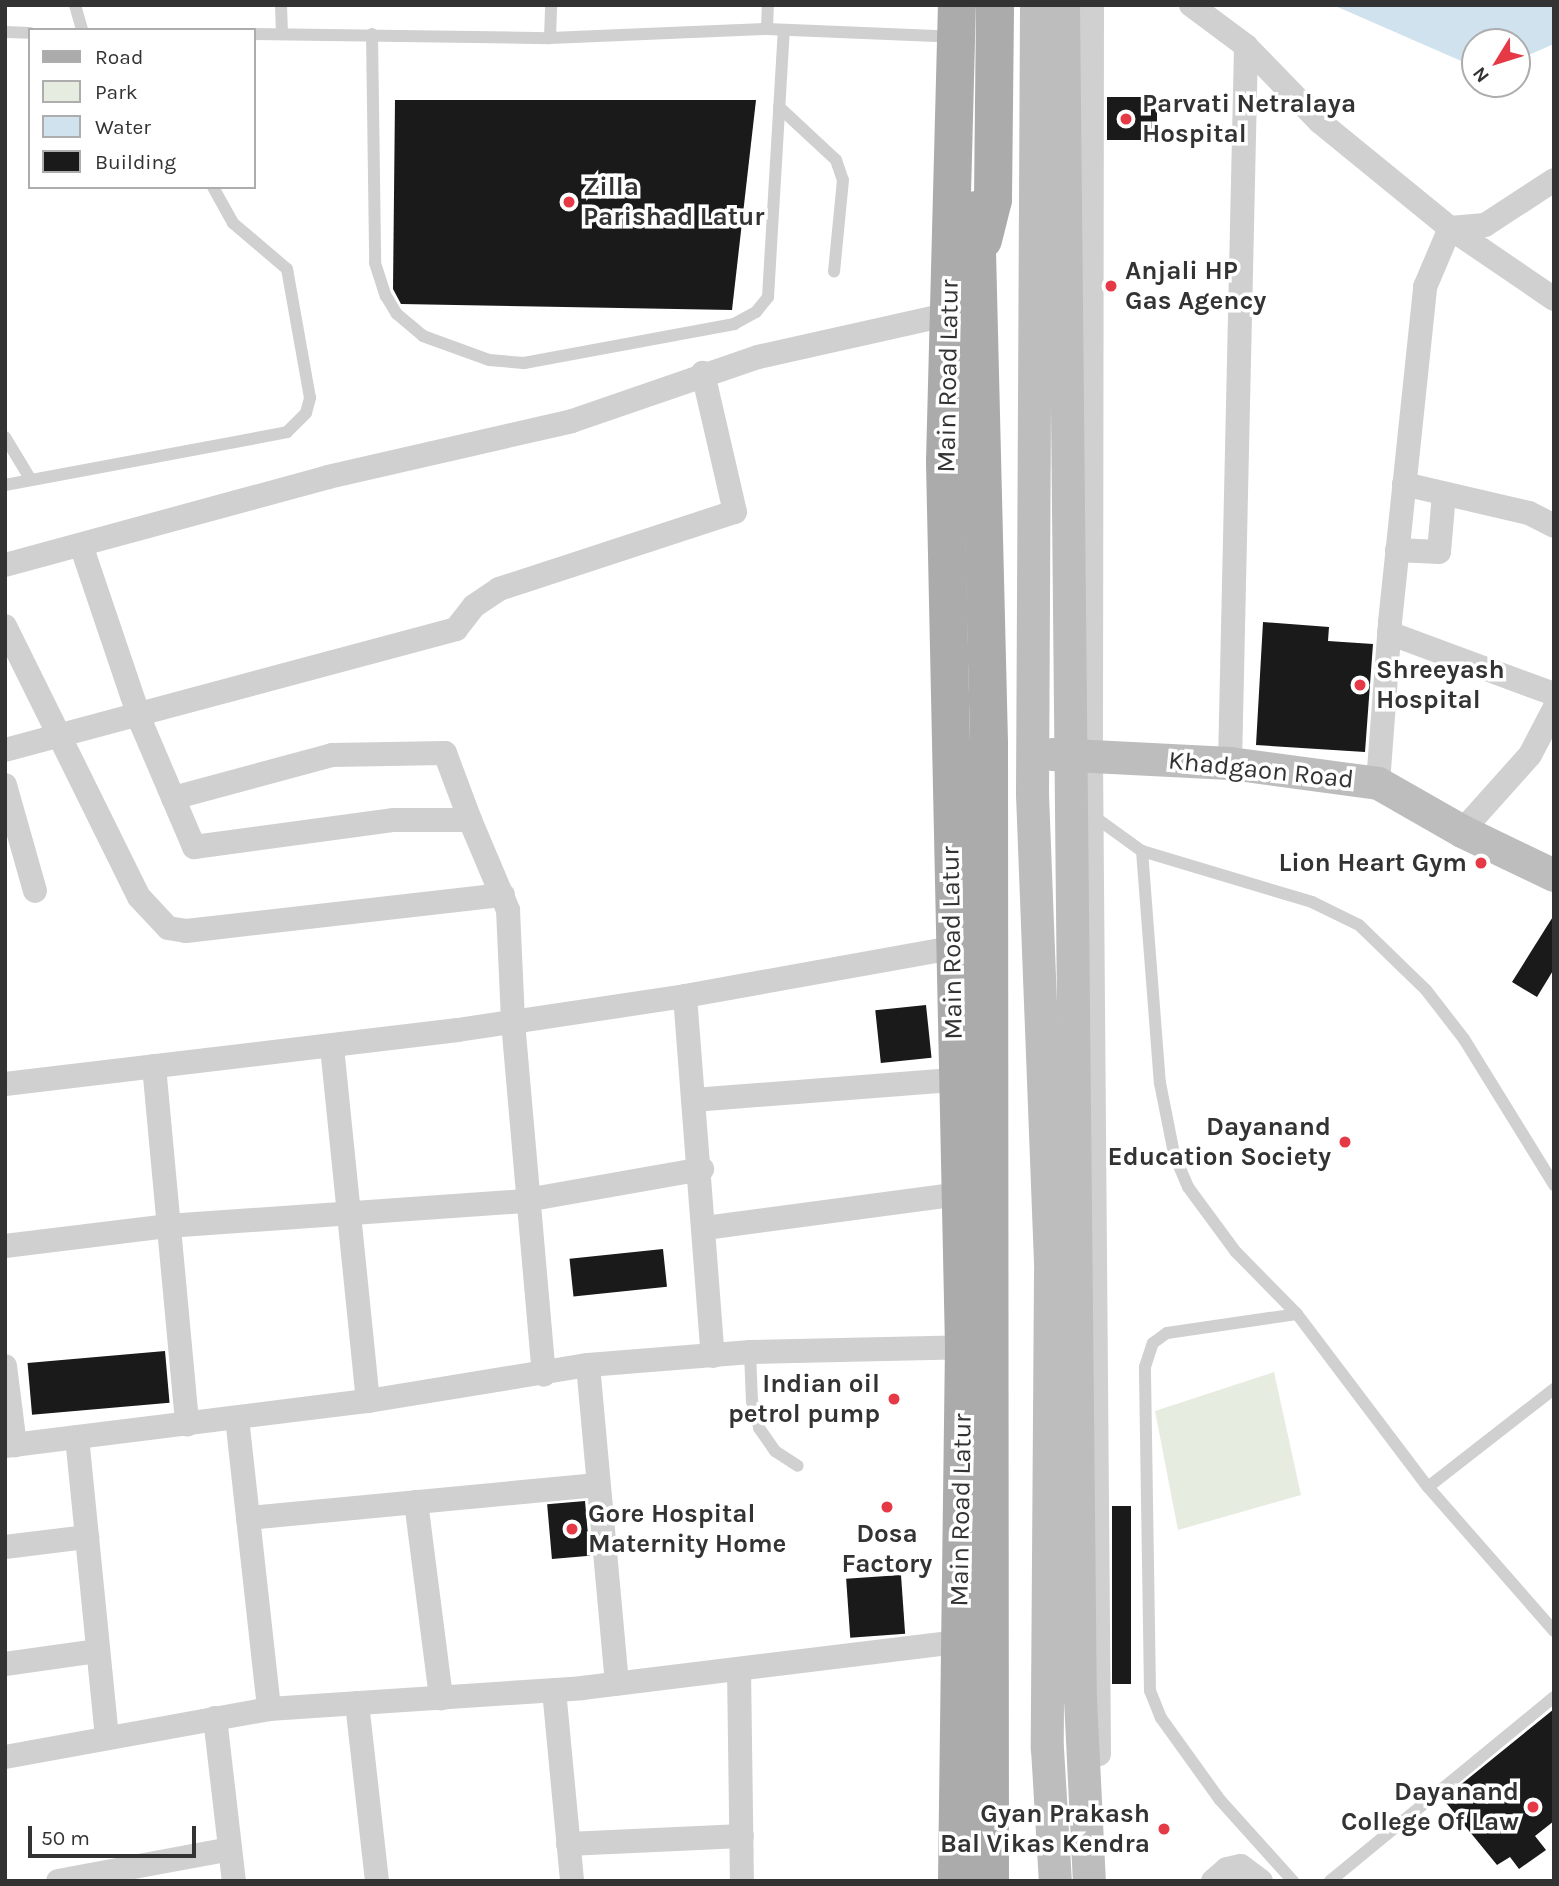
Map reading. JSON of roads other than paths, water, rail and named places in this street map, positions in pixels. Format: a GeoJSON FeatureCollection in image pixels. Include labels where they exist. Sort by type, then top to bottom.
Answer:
{"type":"FeatureCollection","features":[{"type":"Feature","properties":{"kind":"main road","name":"Main Road Latur"},"geometry":{"type":"LineString","coordinates":[[957,1881],[958,1642],[964,1348],[947,736],[945,461],[950,314],[964,261],[975,5]]}},
{"type":"Feature","properties":{"kind":"main road"},"geometry":{"type":"LineString","coordinates":[[964,261],[993,200],[995,5]]}},
{"type":"Feature","properties":{"kind":"main road","name":"Main Road Latur"},"geometry":{"type":"LineString","coordinates":[[943,15],[964,261],[989,743],[990,1881]]}},
{"type":"Feature","properties":{"kind":"street"},"geometry":{"type":"LineString","coordinates":[[1036,5],[1031,750],[1050,1273],[1047,1698],[1055,1881]]}},
{"type":"Feature","properties":{"kind":"street"},"geometry":{"type":"LineString","coordinates":[[1063,5],[1065,566],[1082,757],[1092,815],[1100,1448],[1097,1713],[1104,1881]]}},
{"type":"Feature","properties":{"kind":"street"},"geometry":{"type":"LineString","coordinates":[[1089,1881],[1080,1699],[1082,757],[1092,5]]}},
{"type":"Feature","properties":{"kind":"street"},"geometry":{"type":"LineString","coordinates":[[1191,5],[1246,46],[1320,122],[1450,228],[1554,298]]}},
{"type":"Feature","properties":{"kind":"street"},"geometry":{"type":"LineString","coordinates":[[1230,762],[1246,46]]}},
{"type":"Feature","properties":{"kind":"street"},"geometry":{"type":"LineString","coordinates":[[1450,228],[1485,225],[1554,181]]}},
{"type":"Feature","properties":{"kind":"street"},"geometry":{"type":"LineString","coordinates":[[1378,783],[1389,633],[1425,287],[1450,228]]}},
{"type":"Feature","properties":{"kind":"street"},"geometry":{"type":"LineString","coordinates":[[5,565],[328,477],[572,421],[703,373],[950,314]]}},
{"type":"Feature","properties":{"kind":"street"},"geometry":{"type":"LineString","coordinates":[[5,750],[456,629],[474,606],[499,589],[735,512],[703,373]]}},
{"type":"Feature","properties":{"kind":"street"},"geometry":{"type":"LineString","coordinates":[[1404,484],[1529,513],[1554,526]]}},
{"type":"Feature","properties":{"kind":"street"},"geometry":{"type":"LineString","coordinates":[[1397,550],[1439,552],[1444,494]]}},
{"type":"Feature","properties":{"kind":"street"},"geometry":{"type":"LineString","coordinates":[[81,545],[139,714],[194,847],[394,820],[470,820]]}},
{"type":"Feature","properties":{"kind":"street"},"geometry":{"type":"LineString","coordinates":[[5,626],[56,736],[139,897],[168,928],[186,931],[503,895]]}},
{"type":"Feature","properties":{"kind":"street"},"geometry":{"type":"LineString","coordinates":[[1389,633],[1554,694]]}},
{"type":"Feature","properties":{"kind":"street"},"geometry":{"type":"LineString","coordinates":[[1462,831],[1530,755],[1554,709]]}},
{"type":"Feature","properties":{"kind":"street","name":"Khadgaon Road"},"geometry":{"type":"LineString","coordinates":[[947,736],[1082,757],[1230,762],[1378,783],[1462,831],[1554,875]]}},
{"type":"Feature","properties":{"kind":"street"},"geometry":{"type":"LineString","coordinates":[[173,798],[332,755],[444,752],[508,910],[513,1022],[544,1375]]}},
{"type":"Feature","properties":{"kind":"street"},"geometry":{"type":"LineString","coordinates":[[5,785],[35,891]]}},
{"type":"Feature","properties":{"kind":"street"},"geometry":{"type":"LineString","coordinates":[[5,1084],[332,1047],[513,1022],[685,996],[953,948]]}},
{"type":"Feature","properties":{"kind":"street"},"geometry":{"type":"LineString","coordinates":[[685,996],[693,1100],[702,1169],[713,1356]]}},
{"type":"Feature","properties":{"kind":"street"},"geometry":{"type":"LineString","coordinates":[[332,1047],[368,1401]]}},
{"type":"Feature","properties":{"kind":"street"},"geometry":{"type":"LineString","coordinates":[[154,1066],[187,1424]]}},
{"type":"Feature","properties":{"kind":"street"},"geometry":{"type":"LineString","coordinates":[[693,1100],[955,1080]]}},
{"type":"Feature","properties":{"kind":"street"},"geometry":{"type":"LineString","coordinates":[[5,1246],[169,1226],[528,1199],[702,1169]]}},
{"type":"Feature","properties":{"kind":"street"},"geometry":{"type":"LineString","coordinates":[[705,1228],[959,1194]]}},
{"type":"Feature","properties":{"kind":"street"},"geometry":{"type":"LineString","coordinates":[[5,1366],[10,1445],[368,1401],[544,1375],[588,1365],[750,1352],[964,1348]]}},
{"type":"Feature","properties":{"kind":"street"},"geometry":{"type":"LineString","coordinates":[[588,1365],[617,1684]]}},
{"type":"Feature","properties":{"kind":"street"},"geometry":{"type":"LineString","coordinates":[[237,1418],[269,1709]]}},
{"type":"Feature","properties":{"kind":"street"},"geometry":{"type":"LineString","coordinates":[[76,1437],[107,1736]]}},
{"type":"Feature","properties":{"kind":"street"},"geometry":{"type":"LineString","coordinates":[[248,1518],[597,1485]]}},
{"type":"Feature","properties":{"kind":"street"},"geometry":{"type":"LineString","coordinates":[[416,1502],[441,1698]]}},
{"type":"Feature","properties":{"kind":"street"},"geometry":{"type":"LineString","coordinates":[[5,1547],[86,1537]]}},
{"type":"Feature","properties":{"kind":"street"},"geometry":{"type":"LineString","coordinates":[[5,1757],[107,1736],[269,1709],[617,1684],[958,1642]]}},
{"type":"Feature","properties":{"kind":"street"},"geometry":{"type":"LineString","coordinates":[[5,1664],[98,1651]]}},
{"type":"Feature","properties":{"kind":"street"},"geometry":{"type":"LineString","coordinates":[[739,1670],[742,1881]]}},
{"type":"Feature","properties":{"kind":"street"},"geometry":{"type":"LineString","coordinates":[[554,1690],[572,1881]]}},
{"type":"Feature","properties":{"kind":"street"},"geometry":{"type":"LineString","coordinates":[[1047,1698],[1080,1699]]}},
{"type":"Feature","properties":{"kind":"street"},"geometry":{"type":"LineString","coordinates":[[357,1703],[376,1881]]}},
{"type":"Feature","properties":{"kind":"street"},"geometry":{"type":"LineString","coordinates":[[215,1718],[234,1881]]}},
{"type":"Feature","properties":{"kind":"street"},"geometry":{"type":"LineString","coordinates":[[568,1844],[742,1836]]}},
{"type":"Feature","properties":{"kind":"street"},"geometry":{"type":"LineString","coordinates":[[58,1881],[230,1849]]}},
{"type":"Feature","properties":{"kind":"street"},"geometry":{"type":"LineString","coordinates":[[1213,1881],[1227,1869],[1241,1866],[1261,1881]]}},
{"type":"Feature","properties":{"kind":"lane"},"geometry":{"type":"LineString","coordinates":[[75,5],[81,28]]}},
{"type":"Feature","properties":{"kind":"lane"},"geometry":{"type":"LineString","coordinates":[[281,5],[282,34]]}},
{"type":"Feature","properties":{"kind":"lane"},"geometry":{"type":"LineString","coordinates":[[550,38],[551,5]]}},
{"type":"Feature","properties":{"kind":"lane"},"geometry":{"type":"LineString","coordinates":[[767,29],[768,5]]}},
{"type":"Feature","properties":{"kind":"lane"},"geometry":{"type":"LineString","coordinates":[[256,34],[550,38],[767,29],[784,31],[943,15]]}},
{"type":"Feature","properties":{"kind":"lane"},"geometry":{"type":"LineString","coordinates":[[372,34],[374,263],[380,282],[397,314],[424,336],[489,360],[524,363],[734,324],[756,313],[768,297],[784,31]]}},
{"type":"Feature","properties":{"kind":"lane"},"geometry":{"type":"LineString","coordinates":[[5,33],[28,33]]}},
{"type":"Feature","properties":{"kind":"lane"},"geometry":{"type":"LineString","coordinates":[[779,107],[836,160],[843,180],[834,272]]}},
{"type":"Feature","properties":{"kind":"lane"},"geometry":{"type":"LineString","coordinates":[[5,485],[288,432],[306,413],[310,398],[287,269],[233,223],[214,189]]}},
{"type":"Feature","properties":{"kind":"lane"},"geometry":{"type":"LineString","coordinates":[[5,437],[31,480]]}},
{"type":"Feature","properties":{"kind":"lane"},"geometry":{"type":"LineString","coordinates":[[1092,815],[1142,851],[1312,902],[1359,925],[1426,989],[1464,1039],[1554,1185]]}},
{"type":"Feature","properties":{"kind":"lane"},"geometry":{"type":"LineString","coordinates":[[1142,851],[1160,1083],[1174,1154],[1208,1218],[1297,1314],[1428,1486],[1554,1631]]}},
{"type":"Feature","properties":{"kind":"lane"},"geometry":{"type":"LineString","coordinates":[[1293,1881],[1220,1800],[1161,1718],[1150,1692],[1145,1380],[1153,1343],[1167,1333],[1297,1314]]}},
{"type":"Feature","properties":{"kind":"lane"},"geometry":{"type":"LineString","coordinates":[[750,1352],[752,1401],[759,1427],[775,1451],[798,1466]]}},
{"type":"Feature","properties":{"kind":"lane"},"geometry":{"type":"LineString","coordinates":[[1428,1486],[1554,1389]]}},
{"type":"Feature","properties":{"kind":"lane"},"geometry":{"type":"LineString","coordinates":[[1330,1881],[1554,1697]]}},
{"type":"Feature","properties":{"kind":"water"},"geometry":{"type":"Polygon","coordinates":[[[1333,5],[1554,5],[1554,44],[1531,54],[1531,28],[1461,28],[1461,61],[1333,5]]]}},
{"type":"Feature","properties":{"kind":"place","name":"Parvati Netralaya Hospital"},"geometry":{"type":"Point","coordinates":[1126,119]}},
{"type":"Feature","properties":{"kind":"place","name":"Zilla Parishad Latur"},"geometry":{"type":"Point","coordinates":[569,202]}},
{"type":"Feature","properties":{"kind":"place","name":"Anjali HP Gas Agency"},"geometry":{"type":"Point","coordinates":[1111,286]}},
{"type":"Feature","properties":{"kind":"place","name":"Shreeyash Hospital"},"geometry":{"type":"Point","coordinates":[1360,685]}},
{"type":"Feature","properties":{"kind":"place","name":"Lion Heart Gym"},"geometry":{"type":"Point","coordinates":[1481,863]}},
{"type":"Feature","properties":{"kind":"place","name":"Dayanand Education Society"},"geometry":{"type":"Point","coordinates":[1345,1142]}},
{"type":"Feature","properties":{"kind":"place","name":"Indian oil petrol pump"},"geometry":{"type":"Point","coordinates":[894,1399]}},
{"type":"Feature","properties":{"kind":"place","name":"Dosa Factory"},"geometry":{"type":"Point","coordinates":[887,1507]}},
{"type":"Feature","properties":{"kind":"place","name":"Gore Hospital Maternity Home"},"geometry":{"type":"Point","coordinates":[572,1529]}},
{"type":"Feature","properties":{"kind":"place","name":"Dayanand College Of Law"},"geometry":{"type":"Point","coordinates":[1533,1807]}},
{"type":"Feature","properties":{"kind":"place","name":"Gyan Prakash Bal Vikas Kendra"},"geometry":{"type":"Point","coordinates":[1164,1829]}}]}
